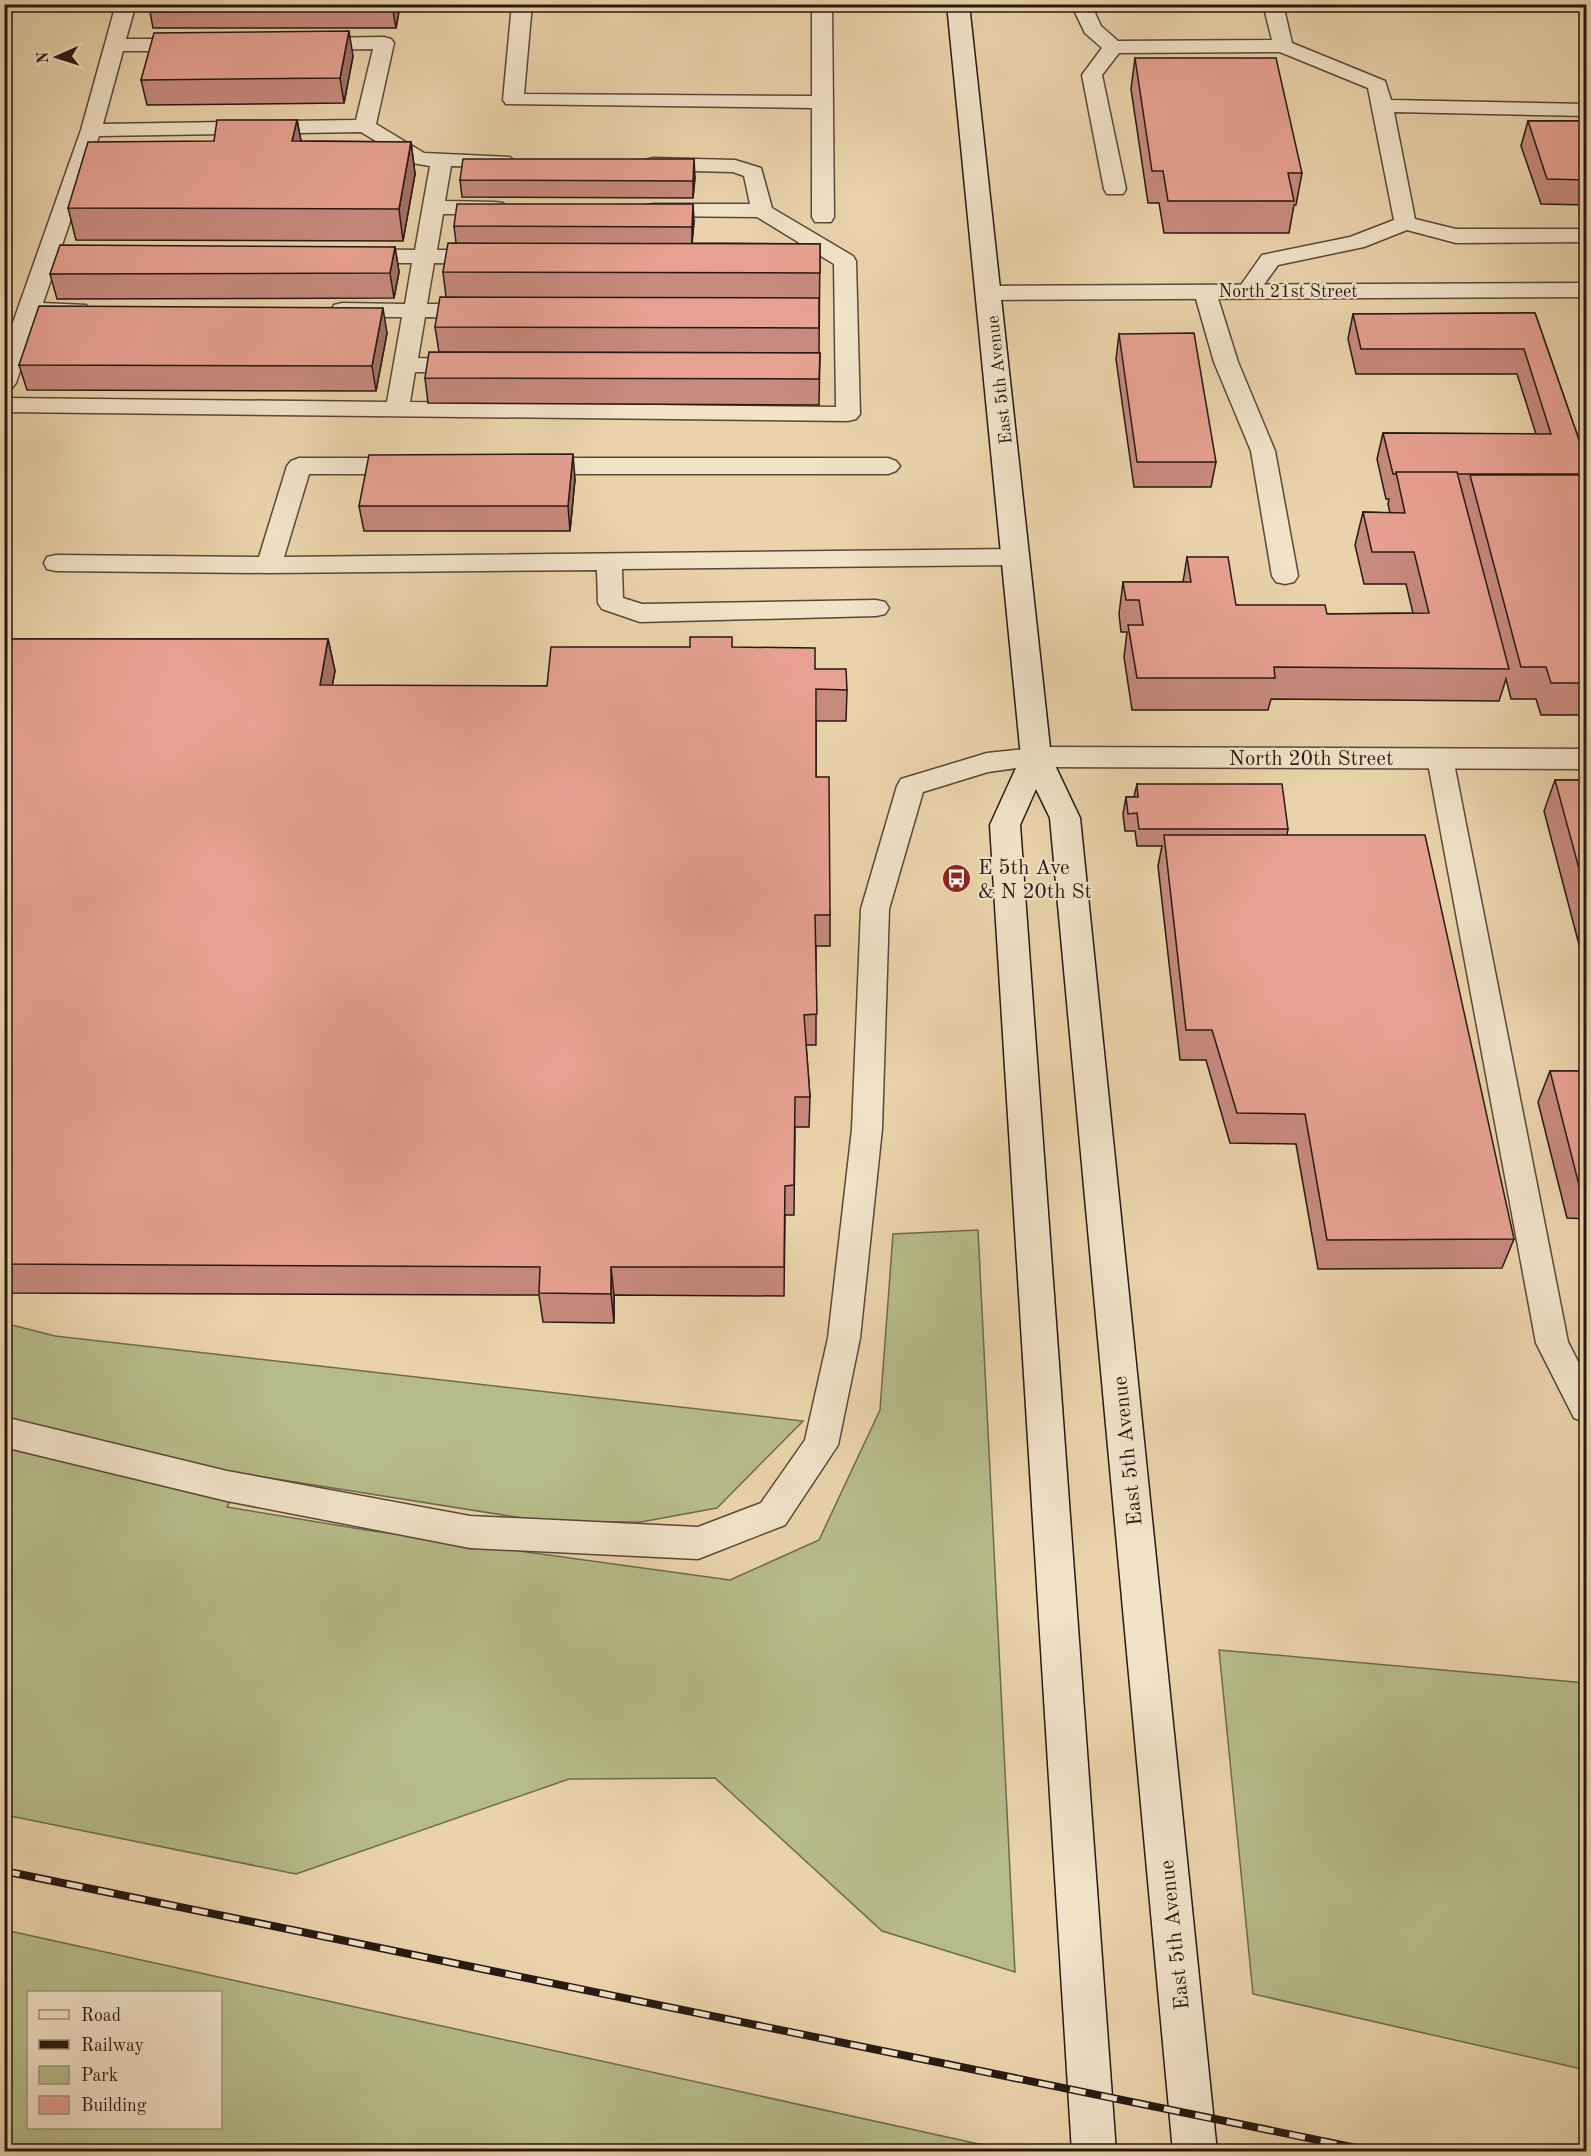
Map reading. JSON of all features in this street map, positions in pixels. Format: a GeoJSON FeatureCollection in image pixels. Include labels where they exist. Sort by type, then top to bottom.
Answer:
{"type":"FeatureCollection","features":[{"type":"Feature","properties":{"kind":"main road","name":"East 5th Avenue"},"geometry":{"type":"LineString","coordinates":[[958,4],[990,293],[1036,757],[1065,818],[1195,2151]]}},
{"type":"Feature","properties":{"kind":"main road","name":"North 21st Street"},"geometry":{"type":"LineString","coordinates":[[990,293],[1587,290]]}},
{"type":"Feature","properties":{"kind":"main road","name":"North 20th Street"},"geometry":{"type":"LineString","coordinates":[[1036,757],[1587,759]]}},
{"type":"Feature","properties":{"kind":"main road"},"geometry":{"type":"LineString","coordinates":[[1036,757],[1005,825],[1094,2151]]}},
{"type":"Feature","properties":{"kind":"lane"},"geometry":{"type":"LineString","coordinates":[[4,383],[91,130],[126,4]]}},
{"type":"Feature","properties":{"kind":"lane"},"geometry":{"type":"LineString","coordinates":[[522,4],[513,100],[823,102]]}},
{"type":"Feature","properties":{"kind":"lane"},"geometry":{"type":"LineString","coordinates":[[822,4],[823,217]]}},
{"type":"Feature","properties":{"kind":"lane"},"geometry":{"type":"LineString","coordinates":[[1081,4],[1092,29],[1113,47],[1283,46],[1378,85],[1405,224]]}},
{"type":"Feature","properties":{"kind":"lane"},"geometry":{"type":"LineString","coordinates":[[1273,4],[1283,46]]}},
{"type":"Feature","properties":{"kind":"lane"},"geometry":{"type":"LineString","coordinates":[[290,44],[384,43],[365,126]]}},
{"type":"Feature","properties":{"kind":"lane"},"geometry":{"type":"LineString","coordinates":[[115,45],[220,45]]}},
{"type":"Feature","properties":{"kind":"lane"},"geometry":{"type":"LineString","coordinates":[[1113,47],[1092,75],[1115,189]]}},
{"type":"Feature","properties":{"kind":"lane"},"geometry":{"type":"LineString","coordinates":[[1382,106],[1587,110]]}},
{"type":"Feature","properties":{"kind":"lane"},"geometry":{"type":"LineString","coordinates":[[91,130],[365,126],[419,159],[524,162]]}},
{"type":"Feature","properties":{"kind":"lane"},"geometry":{"type":"LineString","coordinates":[[397,410],[442,160]]}},
{"type":"Feature","properties":{"kind":"lane"},"geometry":{"type":"LineString","coordinates":[[630,164],[735,166],[754,172],[762,212]]}},
{"type":"Feature","properties":{"kind":"lane"},"geometry":{"type":"LineString","coordinates":[[433,207],[515,208]]}},
{"type":"Feature","properties":{"kind":"lane"},"geometry":{"type":"LineString","coordinates":[[632,209],[762,212],[845,261]]}},
{"type":"Feature","properties":{"kind":"lane"},"geometry":{"type":"LineString","coordinates":[[1247,292],[1270,260],[1356,242],[1405,224],[1456,236],[1587,236]]}},
{"type":"Feature","properties":{"kind":"lane"},"geometry":{"type":"LineString","coordinates":[[48,255],[119,255]]}},
{"type":"Feature","properties":{"kind":"lane"},"geometry":{"type":"LineString","coordinates":[[330,256],[506,257]]}},
{"type":"Feature","properties":{"kind":"lane"},"geometry":{"type":"LineString","coordinates":[[798,260],[845,261]]}},
{"type":"Feature","properties":{"kind":"lane"},"geometry":{"type":"LineString","coordinates":[[4,405],[848,414],[845,261]]}},
{"type":"Feature","properties":{"kind":"lane"},"geometry":{"type":"LineString","coordinates":[[1205,292],[1226,362],[1263,451],[1285,576]]}},
{"type":"Feature","properties":{"kind":"lane"},"geometry":{"type":"LineString","coordinates":[[29,310],[99,310]]}},
{"type":"Feature","properties":{"kind":"lane"},"geometry":{"type":"LineString","coordinates":[[321,310],[499,311]]}},
{"type":"Feature","properties":{"kind":"lane"},"geometry":{"type":"LineString","coordinates":[[822,314],[846,314]]}},
{"type":"Feature","properties":{"kind":"lane"},"geometry":{"type":"LineString","coordinates":[[405,365],[488,365]]}},
{"type":"Feature","properties":{"kind":"lane"},"geometry":{"type":"LineString","coordinates":[[823,365],[847,365]]}},
{"type":"Feature","properties":{"kind":"lane"},"geometry":{"type":"LineString","coordinates":[[269,565],[299,466],[428,466]]}},
{"type":"Feature","properties":{"kind":"lane"},"geometry":{"type":"LineString","coordinates":[[511,466],[888,466]]}},
{"type":"Feature","properties":{"kind":"lane"},"geometry":{"type":"LineString","coordinates":[[56,563],[269,565],[1016,556]]}},
{"type":"Feature","properties":{"kind":"lane"},"geometry":{"type":"LineString","coordinates":[[609,560],[611,603],[640,613],[876,608]]}},
{"type":"Feature","properties":{"kind":"lane"},"geometry":{"type":"LineString","coordinates":[[4,1432],[227,1486],[470,1532],[698,1544],[773,1514],[820,1445],[844,1338],[867,1129],[875,909],[911,786],[987,763],[1036,757]]}},
{"type":"Feature","properties":{"kind":"lane"},"geometry":{"type":"LineString","coordinates":[[1440,758],[1552,1342],[1587,1408]]}},
{"type":"Feature","properties":{"kind":"green space"},"geometry":{"type":"Polygon","coordinates":[[[978,1230],[1015,1972],[882,1931],[715,1778],[569,1779],[296,1874],[5,1815],[4,1323],[55,1336],[803,1421],[717,1508],[641,1522],[547,1522],[245,1474],[227,1507],[366,1530],[730,1580],[819,1540],[880,1410],[893,1234],[978,1230]]]}},
{"type":"Feature","properties":{"kind":"green space"},"geometry":{"type":"Polygon","coordinates":[[[1219,1650],[1586,1683],[1586,2070],[1253,1994],[1219,1650]]]}},
{"type":"Feature","properties":{"kind":"green space"},"geometry":{"type":"Polygon","coordinates":[[[5,1930],[1012,2151],[5,2151],[5,1930]]]}},
{"type":"Feature","properties":{"kind":"building"},"geometry":{"type":"Polygon","coordinates":[[[152,4],[395,4],[393,11],[150,12],[152,4]]]}},
{"type":"Feature","properties":{"kind":"building"},"geometry":{"type":"Polygon","coordinates":[[[349,31],[340,78],[141,80],[154,33],[349,31]]]}},
{"type":"Feature","properties":{"kind":"building"},"geometry":{"type":"Polygon","coordinates":[[[1135,58],[1276,58],[1302,173],[1288,173],[1294,201],[1168,201],[1163,171],[1152,171],[1135,58]]]}},
{"type":"Feature","properties":{"kind":"building"},"geometry":{"type":"Polygon","coordinates":[[[217,120],[297,120],[292,141],[411,142],[399,209],[68,208],[88,142],[214,141],[217,120]]]}},
{"type":"Feature","properties":{"kind":"building"},"geometry":{"type":"Polygon","coordinates":[[[1528,121],[1587,121],[1587,180],[1547,179],[1528,121]]]}},
{"type":"Feature","properties":{"kind":"building"},"geometry":{"type":"Polygon","coordinates":[[[463,159],[694,159],[693,181],[460,180],[463,159]]]}},
{"type":"Feature","properties":{"kind":"building"},"geometry":{"type":"Polygon","coordinates":[[[457,204],[693,204],[692,227],[454,226],[457,204]]]}},
{"type":"Feature","properties":{"kind":"building"},"geometry":{"type":"Polygon","coordinates":[[[448,243],[820,244],[820,273],[443,272],[448,243]]]}},
{"type":"Feature","properties":{"kind":"building"},"geometry":{"type":"Polygon","coordinates":[[[60,245],[395,247],[390,273],[50,274],[60,245]]]}},
{"type":"Feature","properties":{"kind":"building"},"geometry":{"type":"Polygon","coordinates":[[[440,297],[819,298],[819,328],[435,327],[440,297]]]}},
{"type":"Feature","properties":{"kind":"building"},"geometry":{"type":"Polygon","coordinates":[[[39,306],[383,308],[372,366],[19,365],[39,306]]]}},
{"type":"Feature","properties":{"kind":"building"},"geometry":{"type":"Polygon","coordinates":[[[1535,313],[1587,463],[1587,474],[1396,472],[1393,474],[1383,433],[1551,434],[1524,349],[1361,349],[1353,314],[1535,313]]]}},
{"type":"Feature","properties":{"kind":"building"},"geometry":{"type":"Polygon","coordinates":[[[1194,333],[1216,462],[1137,462],[1119,334],[1194,333]]]}},
{"type":"Feature","properties":{"kind":"building"},"geometry":{"type":"Polygon","coordinates":[[[429,352],[820,353],[819,379],[425,378],[429,352]]]}},
{"type":"Feature","properties":{"kind":"building"},"geometry":{"type":"Polygon","coordinates":[[[573,454],[568,506],[359,506],[369,455],[573,454]]]}},
{"type":"Feature","properties":{"kind":"building"},"geometry":{"type":"Polygon","coordinates":[[[1396,472],[1457,472],[1509,669],[1274,667],[1275,678],[1137,678],[1128,625],[1143,625],[1139,600],[1126,600],[1123,582],[1191,582],[1187,557],[1228,557],[1236,605],[1325,605],[1327,614],[1429,613],[1414,552],[1372,552],[1363,512],[1405,513],[1396,472]]]}},
{"type":"Feature","properties":{"kind":"building"},"geometry":{"type":"Polygon","coordinates":[[[1470,475],[1587,475],[1587,683],[1551,683],[1546,667],[1521,667],[1470,475]]]}},
{"type":"Feature","properties":{"kind":"building"},"geometry":{"type":"Polygon","coordinates":[[[690,637],[732,637],[732,647],[815,648],[815,669],[846,669],[847,690],[816,689],[816,777],[829,777],[830,915],[815,915],[817,1014],[804,1015],[810,1097],[795,1097],[794,1185],[785,1186],[784,1267],[611,1267],[611,1294],[539,1293],[540,1267],[4,1264],[4,639],[328,639],[320,685],[547,686],[551,647],[690,647],[690,637]]]}},
{"type":"Feature","properties":{"kind":"building"},"geometry":{"type":"Polygon","coordinates":[[[1555,780],[1587,780],[1587,898],[1555,780]]]}},
{"type":"Feature","properties":{"kind":"building"},"geometry":{"type":"Polygon","coordinates":[[[1137,784],[1282,784],[1288,829],[1139,829],[1137,813],[1128,814],[1126,797],[1138,797],[1137,784]]]}},
{"type":"Feature","properties":{"kind":"building"},"geometry":{"type":"Polygon","coordinates":[[[1164,835],[1425,835],[1514,1239],[1327,1240],[1305,1114],[1237,1113],[1212,1030],[1186,1030],[1164,835]]]}},
{"type":"Feature","properties":{"kind":"building"},"geometry":{"type":"Polygon","coordinates":[[[1550,1071],[1587,1071],[1587,1189],[1580,1189],[1550,1071]]]}},
{"type":"Feature","properties":{"kind":"railway"},"geometry":{"type":"LineString","coordinates":[[4,1871],[1376,2152]]}},
{"type":"Feature","properties":{"kind":"place","name":"E 5th Ave & N 20th St"},"geometry":{"type":"Point","coordinates":[957,879]}}]}
